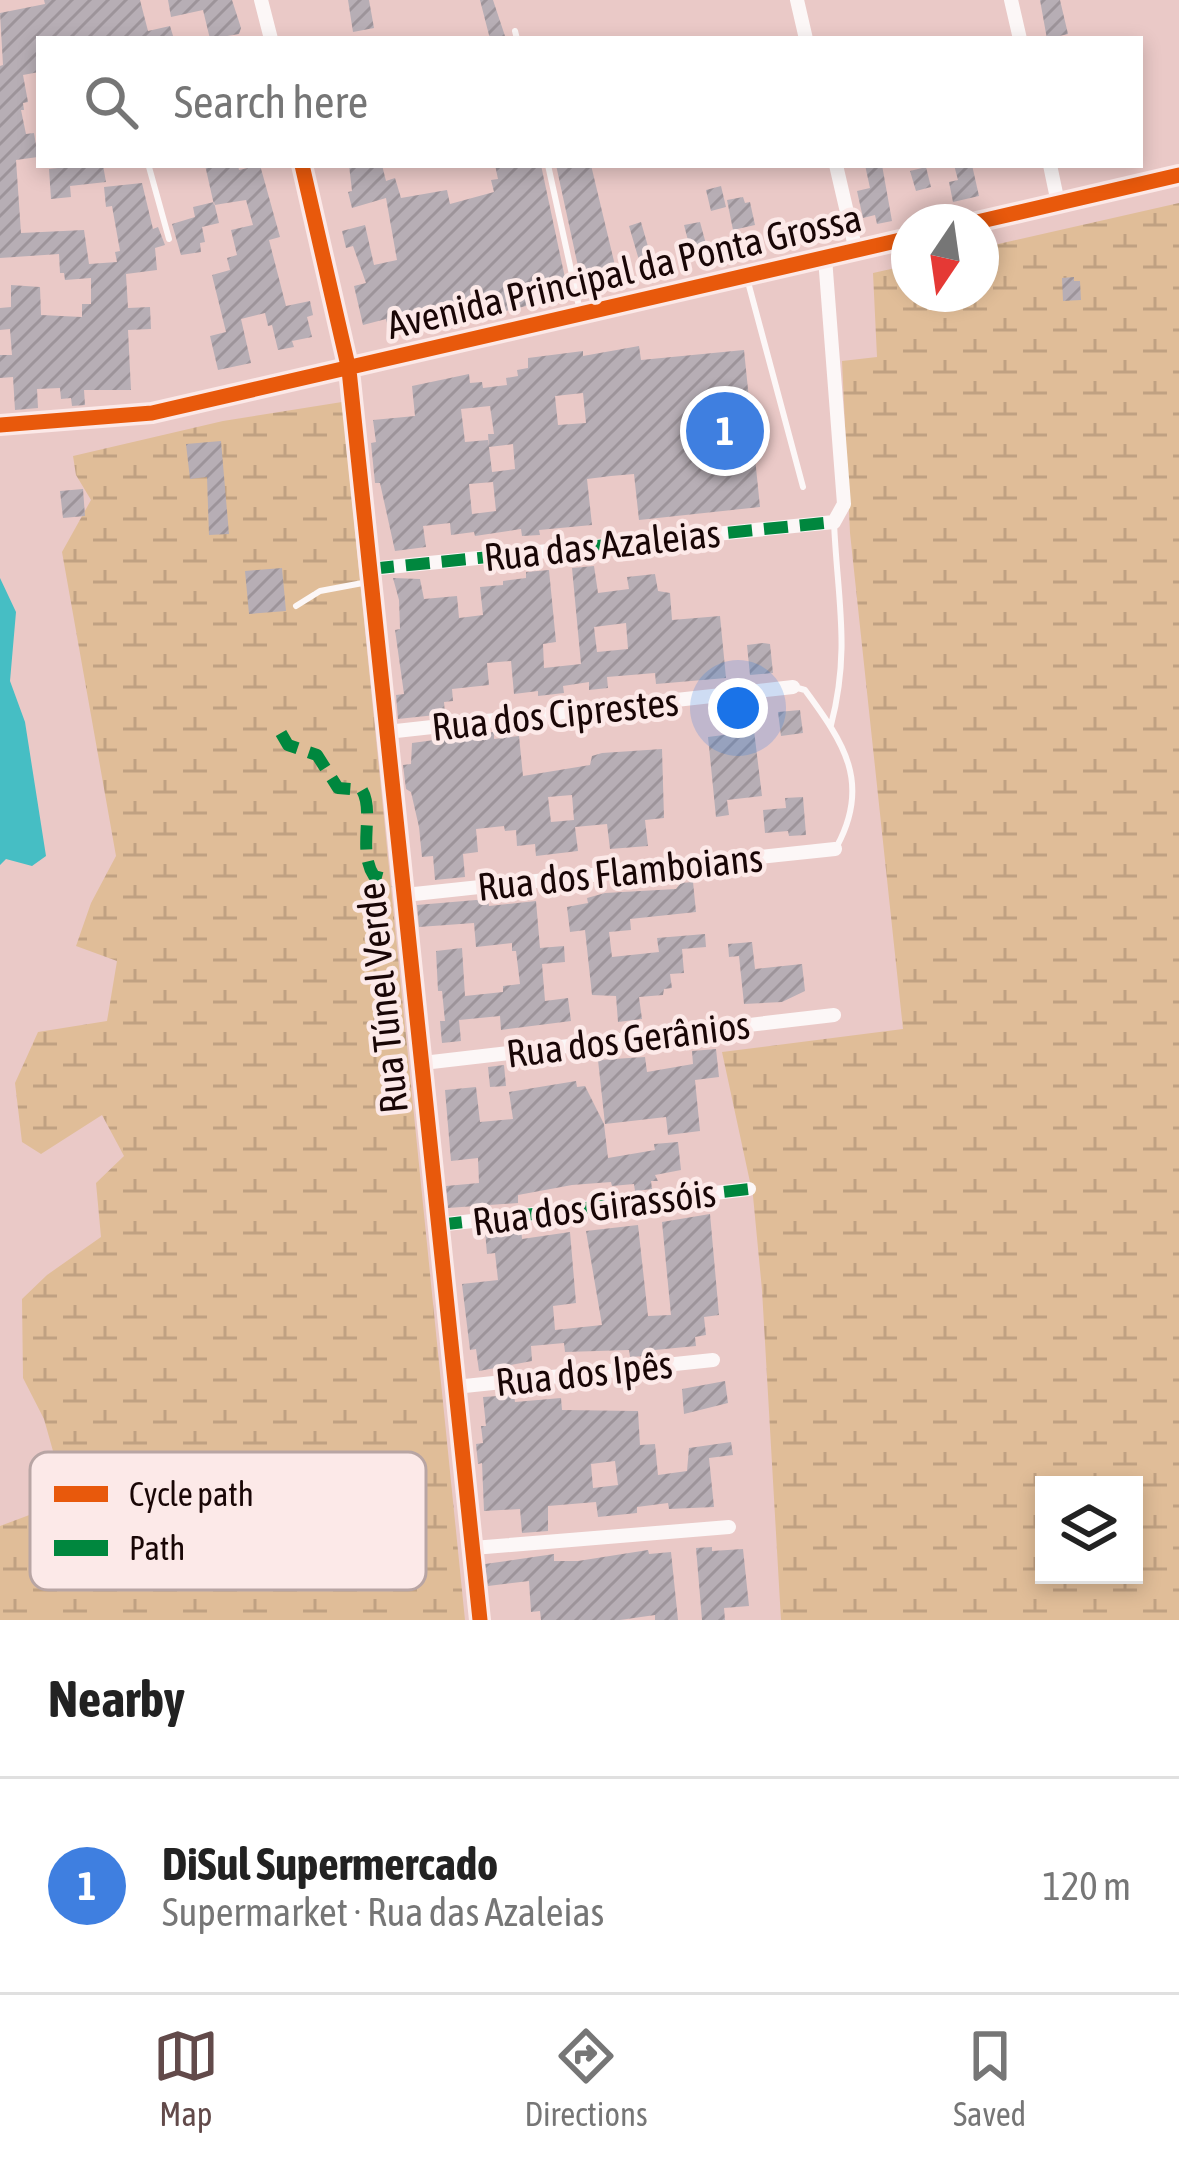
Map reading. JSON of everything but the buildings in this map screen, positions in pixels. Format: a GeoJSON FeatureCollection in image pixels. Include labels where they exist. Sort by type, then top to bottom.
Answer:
{"type":"FeatureCollection","features":[{"type":"Feature","properties":{"kind":"main road"},"geometry":{"type":"LineString","coordinates":[[999,217],[1179,175]]}},
{"type":"Feature","properties":{"kind":"main road","name":"Avenida Principal da Ponta Grossa"},"geometry":{"type":"LineString","coordinates":[[0,424],[152,412],[891,242]]}},
{"type":"Feature","properties":{"kind":"street"},"geometry":{"type":"LineString","coordinates":[[261,0],[270,36]]}},
{"type":"Feature","properties":{"kind":"street"},"geometry":{"type":"LineString","coordinates":[[797,0],[805,36]]}},
{"type":"Feature","properties":{"kind":"street"},"geometry":{"type":"LineString","coordinates":[[1011,0],[1019,36]]}},
{"type":"Feature","properties":{"kind":"street","name":"Rua Túnel Verde"},"geometry":{"type":"LineString","coordinates":[[303,168],[349,370],[480,1620]]}},
{"type":"Feature","properties":{"kind":"street"},"geometry":{"type":"LineString","coordinates":[[837,168],[856,251]]}},
{"type":"Feature","properties":{"kind":"street"},"geometry":{"type":"LineString","coordinates":[[1050,168],[1058,202]]}},
{"type":"Feature","properties":{"kind":"street"},"geometry":{"type":"LineString","coordinates":[[825,258],[844,504],[834,522]]}},
{"type":"Feature","properties":{"kind":"street","name":"Rua das Azaleias"},"geometry":{"type":"LineString","coordinates":[[370,575],[834,522]]}},
{"type":"Feature","properties":{"kind":"street","name":"Rua dos Ciprestes"},"geometry":{"type":"LineString","coordinates":[[388,732],[794,687]]}},
{"type":"Feature","properties":{"kind":"street","name":"Rua dos Flamboians"},"geometry":{"type":"LineString","coordinates":[[405,895],[835,849]]}},
{"type":"Feature","properties":{"kind":"street","name":"Rua dos Gerânios"},"geometry":{"type":"LineString","coordinates":[[422,1063],[834,1015]]}},
{"type":"Feature","properties":{"kind":"street","name":"Rua dos Girassóis"},"geometry":{"type":"LineString","coordinates":[[438,1225],[749,1189]]}},
{"type":"Feature","properties":{"kind":"street","name":"Rua dos Ipês"},"geometry":{"type":"LineString","coordinates":[[455,1387],[713,1360]]}},
{"type":"Feature","properties":{"kind":"street"},"geometry":{"type":"LineString","coordinates":[[473,1549],[729,1527]]}},
{"type":"Feature","properties":{"kind":"lane"},"geometry":{"type":"LineString","coordinates":[[153,168],[169,239]]}},
{"type":"Feature","properties":{"kind":"lane"},"geometry":{"type":"LineString","coordinates":[[549,168],[581,315]]}},
{"type":"Feature","properties":{"kind":"lane"},"geometry":{"type":"LineString","coordinates":[[746,276],[803,487]]}},
{"type":"Feature","properties":{"kind":"lane"},"geometry":{"type":"LineString","coordinates":[[831,725],[842,685],[844,623],[834,522]]}},
{"type":"Feature","properties":{"kind":"lane"},"geometry":{"type":"LineString","coordinates":[[296,606],[320,591],[370,575]]}},
{"type":"Feature","properties":{"kind":"lane"},"geometry":{"type":"LineString","coordinates":[[794,687],[805,690],[831,725],[853,776],[853,816],[835,849]]}},
{"type":"Feature","properties":{"kind":"green space"},"geometry":{"type":"Polygon","coordinates":[[[1179,203],[1179,1620],[781,1620],[753,1196],[722,1052],[903,1029],[850,533],[842,361],[877,357],[873,273],[891,269],[891,312],[999,312],[999,244],[1179,203]]]}},
{"type":"Feature","properties":{"kind":"green space"},"geometry":{"type":"Polygon","coordinates":[[[342,402],[465,1620],[0,1620],[0,1526],[30,1515],[30,1590],[426,1590],[426,1452],[53,1452],[44,1419],[23,1378],[22,1299],[101,1237],[96,1183],[124,1156],[102,1115],[41,1154],[22,1142],[15,1083],[38,1032],[107,1021],[117,961],[76,946],[91,903],[116,856],[62,552],[91,500],[76,475],[73,456],[223,421],[342,402]]]}},
{"type":"Feature","properties":{"kind":"water"},"geometry":{"type":"Polygon","coordinates":[[[0,578],[16,612],[10,681],[25,722],[46,856],[32,866],[6,859],[0,865],[0,578]]]}},
{"type":"Feature","properties":{"kind":"marked path"},"geometry":{"type":"LineString","coordinates":[[370,569],[834,522]]}},
{"type":"Feature","properties":{"kind":"marked path"},"geometry":{"type":"LineString","coordinates":[[281,733],[288,745],[317,755],[338,788],[362,790],[369,866],[374,876],[403,884]]}},
{"type":"Feature","properties":{"kind":"marked path"},"geometry":{"type":"LineString","coordinates":[[438,1225],[749,1189]]}},
{"type":"Feature","properties":{"kind":"cycle path"},"geometry":{"type":"LineString","coordinates":[[303,168],[349,370],[480,1620]]}},
{"type":"Feature","properties":{"kind":"cycle path"},"geometry":{"type":"LineString","coordinates":[[999,217],[1179,175]]}},
{"type":"Feature","properties":{"kind":"cycle path"},"geometry":{"type":"LineString","coordinates":[[0,425],[152,413],[891,242]]}},
{"type":"Feature","properties":{"kind":"place","name":"DiSul Supermercado"},"geometry":{"type":"Point","coordinates":[725,431]}}]}
